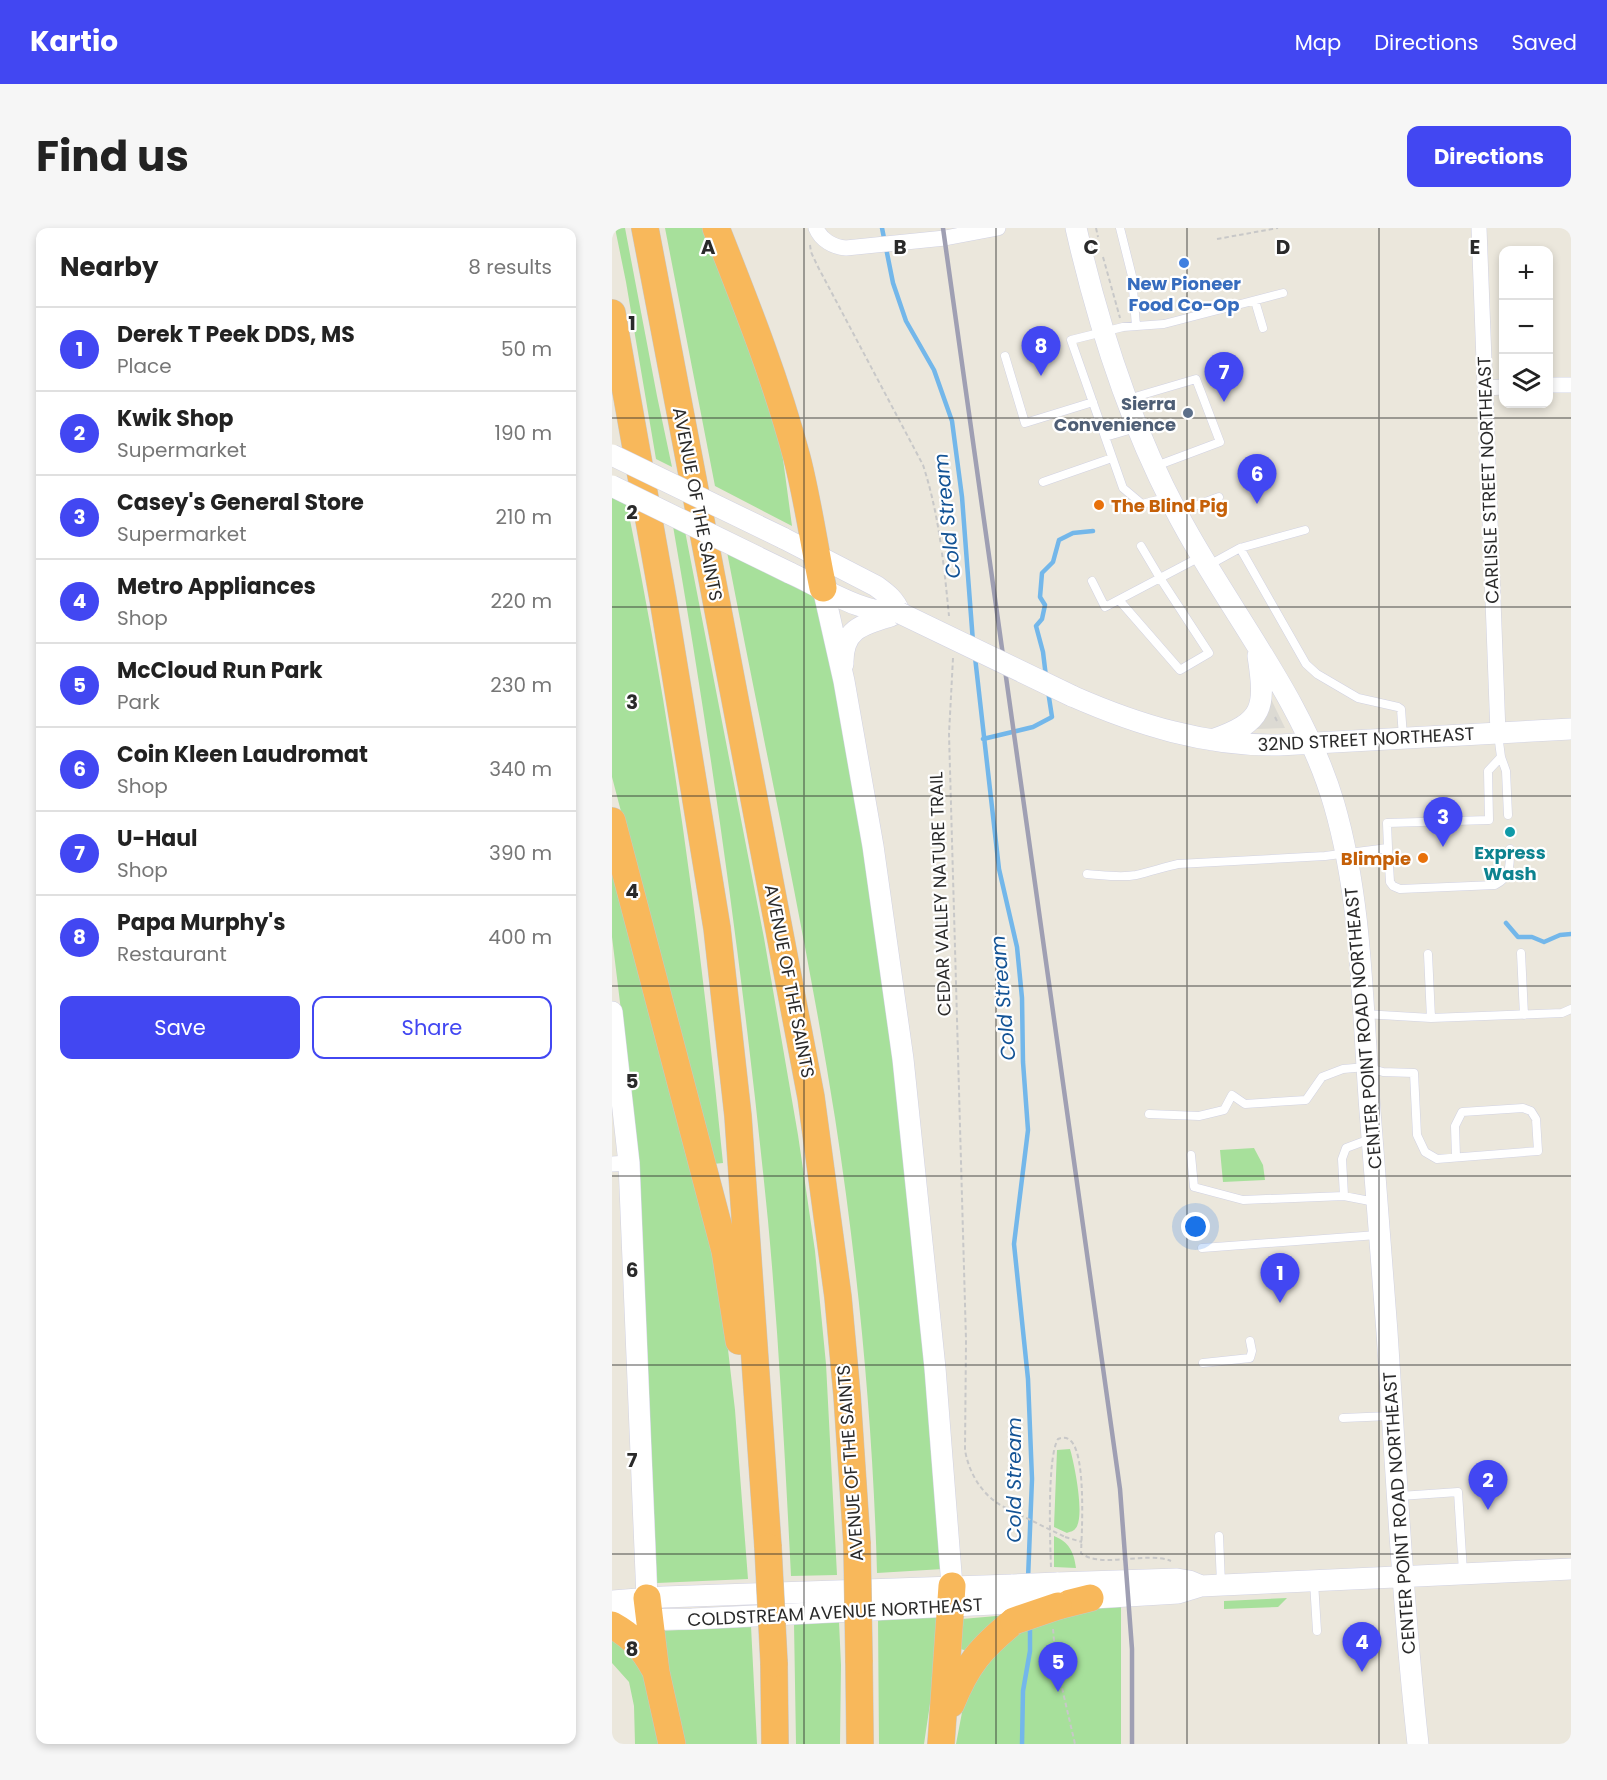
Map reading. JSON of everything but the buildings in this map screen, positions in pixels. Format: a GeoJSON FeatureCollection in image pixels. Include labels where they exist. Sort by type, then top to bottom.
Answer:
{"type":"FeatureCollection","features":[{"type":"Feature","properties":{"kind":"highway","name":"AVENUE OF THE SAINTS"},"geometry":{"type":"LineString","coordinates":[[645,228],[811,1097],[838,1297],[847,1395],[857,1544],[860,1744]]}},
{"type":"Feature","properties":{"kind":"highway"},"geometry":{"type":"LineString","coordinates":[[716,228],[754,325],[788,425],[804,488],[823,588]]}},
{"type":"Feature","properties":{"kind":"highway"},"geometry":{"type":"LineString","coordinates":[[612,313],[665,610],[717,928],[738,1116],[753,1317],[774,1663],[775,1744]]}},
{"type":"Feature","properties":{"kind":"highway"},"geometry":{"type":"LineString","coordinates":[[612,820],[724,1251],[762,1484]]}},
{"type":"Feature","properties":{"kind":"highway"},"geometry":{"type":"LineString","coordinates":[[942,1734],[952,1596]]}},
{"type":"Feature","properties":{"kind":"highway"},"geometry":{"type":"LineString","coordinates":[[942,1734],[961,1679],[1013,1603],[1055,1598],[1090,1598]]}},
{"type":"Feature","properties":{"kind":"highway"},"geometry":{"type":"LineString","coordinates":[[648,1609],[656,1672],[672,1744]]}},
{"type":"Feature","properties":{"kind":"highway"},"geometry":{"type":"LineString","coordinates":[[612,1625],[631,1637],[641,1647],[656,1672]]}},
{"type":"Feature","properties":{"kind":"main road","name":"CENTER POINT ROAD NORTHEAST"},"geometry":{"type":"LineString","coordinates":[[1076,228],[1104,331],[1137,427],[1173,505],[1204,561],[1256,643],[1312,744],[1324,771],[1346,853],[1358,937],[1397,1496],[1418,1744]]}},
{"type":"Feature","properties":{"kind":"main road","name":"32ND STREET NORTHEAST"},"geometry":{"type":"LineString","coordinates":[[612,454],[876,586],[888,595],[900,613]]}},
{"type":"Feature","properties":{"kind":"main road","name":"32ND STREET NORTHEAST"},"geometry":{"type":"LineString","coordinates":[[612,486],[790,573],[877,612],[900,613],[1072,696],[1130,720],[1177,733],[1211,740],[1263,746],[1571,729]]}},
{"type":"Feature","properties":{"kind":"main road"},"geometry":{"type":"LineString","coordinates":[[823,588],[844,681],[873,846],[903,1059],[935,1368],[952,1596]]}},
{"type":"Feature","properties":{"kind":"main road"},"geometry":{"type":"LineString","coordinates":[[844,681],[844,651],[850,635],[861,625],[900,613]]}},
{"type":"Feature","properties":{"kind":"main road"},"geometry":{"type":"LineString","coordinates":[[1211,740],[1247,725],[1259,709],[1263,693],[1256,643]]}},
{"type":"Feature","properties":{"kind":"main road"},"geometry":{"type":"LineString","coordinates":[[612,1012],[648,1609]]}},
{"type":"Feature","properties":{"kind":"main road"},"geometry":{"type":"LineString","coordinates":[[1090,1598],[1178,1593],[1211,1586],[1571,1569]]}},
{"type":"Feature","properties":{"kind":"main road","name":"COLDSTREAM AVENUE NORTHEAST"},"geometry":{"type":"LineString","coordinates":[[612,1620],[648,1609],[952,1596],[1013,1603],[1177,1579],[1211,1586]]}},
{"type":"Feature","properties":{"kind":"main road","name":"COLDSTREAM AVENUE NORTHEAST"},"geometry":{"type":"LineString","coordinates":[[612,1601],[648,1609]]}},
{"type":"Feature","properties":{"kind":"street"},"geometry":{"type":"LineString","coordinates":[[816,228],[823,239],[838,247],[855,247],[945,238],[998,228]]}},
{"type":"Feature","properties":{"kind":"street","name":"CARLISLE STREET NORTHEAST"},"geometry":{"type":"LineString","coordinates":[[1479,228],[1498,733]]}},
{"type":"Feature","properties":{"kind":"street"},"geometry":{"type":"LineString","coordinates":[[1553,385],[1571,385]]}},
{"type":"Feature","properties":{"kind":"street"},"geometry":{"type":"LineString","coordinates":[[1485,388],[1499,387]]}},
{"type":"Feature","properties":{"kind":"lane"},"geometry":{"type":"LineString","coordinates":[[1120,228],[1132,276],[1136,326]]}},
{"type":"Feature","properties":{"kind":"lane"},"geometry":{"type":"LineString","coordinates":[[1219,498],[1173,505],[1142,504],[1123,488],[1071,340],[1104,331],[1164,324],[1283,293]]}},
{"type":"Feature","properties":{"kind":"lane"},"geometry":{"type":"LineString","coordinates":[[1255,300],[1263,328]]}},
{"type":"Feature","properties":{"kind":"lane"},"geometry":{"type":"LineString","coordinates":[[1005,356],[1025,423],[1093,402]]}},
{"type":"Feature","properties":{"kind":"lane"},"geometry":{"type":"LineString","coordinates":[[1126,400],[1196,379],[1220,442],[1155,467]]}},
{"type":"Feature","properties":{"kind":"lane"},"geometry":{"type":"LineString","coordinates":[[1105,437],[1137,427]]}},
{"type":"Feature","properties":{"kind":"lane"},"geometry":{"type":"LineString","coordinates":[[1043,482],[1112,458]]}},
{"type":"Feature","properties":{"kind":"lane"},"geometry":{"type":"LineString","coordinates":[[1092,581],[1106,607],[1160,578],[1240,548],[1305,530]]}},
{"type":"Feature","properties":{"kind":"lane"},"geometry":{"type":"LineString","coordinates":[[1119,600],[1180,670],[1209,654],[1141,546]]}},
{"type":"Feature","properties":{"kind":"lane"},"geometry":{"type":"LineString","coordinates":[[1240,548],[1306,664],[1317,674],[1358,698],[1398,706],[1401,709],[1403,738]]}},
{"type":"Feature","properties":{"kind":"lane"},"geometry":{"type":"LineString","coordinates":[[1498,733],[1501,757],[1506,771],[1508,815]]}},
{"type":"Feature","properties":{"kind":"lane"},"geometry":{"type":"LineString","coordinates":[[1501,757],[1488,771],[1489,820],[1387,823],[1390,882],[1400,889],[1496,885],[1509,873],[1510,849]]}},
{"type":"Feature","properties":{"kind":"lane"},"geometry":{"type":"LineString","coordinates":[[1087,874],[1136,875],[1178,864],[1315,856],[1388,848]]}},
{"type":"Feature","properties":{"kind":"lane"},"geometry":{"type":"LineString","coordinates":[[1521,953],[1524,1015]]}},
{"type":"Feature","properties":{"kind":"lane"},"geometry":{"type":"LineString","coordinates":[[1428,954],[1431,1018]]}},
{"type":"Feature","properties":{"kind":"lane"},"geometry":{"type":"LineString","coordinates":[[1363,1014],[1431,1018],[1562,1013],[1571,1009]]}},
{"type":"Feature","properties":{"kind":"lane"},"geometry":{"type":"LineString","coordinates":[[1149,1114],[1199,1116],[1208,1114],[1224,1110],[1232,1095],[1245,1104],[1306,1100],[1322,1077],[1342,1069],[1366,1067],[1383,1072],[1414,1073],[1417,1135],[1425,1152],[1437,1159],[1539,1151],[1536,1119],[1531,1111],[1523,1108],[1462,1112],[1455,1126],[1456,1157]]}},
{"type":"Feature","properties":{"kind":"lane"},"geometry":{"type":"LineString","coordinates":[[1344,1196],[1342,1159],[1346,1148],[1372,1138]]}},
{"type":"Feature","properties":{"kind":"lane"},"geometry":{"type":"LineString","coordinates":[[1191,1155],[1194,1187],[1244,1200],[1344,1196],[1377,1202]]}},
{"type":"Feature","properties":{"kind":"lane"},"geometry":{"type":"LineString","coordinates":[[1202,1248],[1379,1235]]}},
{"type":"Feature","properties":{"kind":"lane"},"geometry":{"type":"LineString","coordinates":[[1203,1363],[1250,1359],[1251,1341]]}},
{"type":"Feature","properties":{"kind":"lane"},"geometry":{"type":"LineString","coordinates":[[1343,1418],[1392,1416]]}},
{"type":"Feature","properties":{"kind":"lane"},"geometry":{"type":"LineString","coordinates":[[1397,1496],[1458,1492],[1463,1574]]}},
{"type":"Feature","properties":{"kind":"lane"},"geometry":{"type":"LineString","coordinates":[[1211,1586],[1219,1536]]}},
{"type":"Feature","properties":{"kind":"lane"},"geometry":{"type":"LineString","coordinates":[[1314,1581],[1317,1630]]}},
{"type":"Feature","properties":{"kind":"path"},"geometry":{"type":"LineString","coordinates":[[1096,228],[1099,244]]}},
{"type":"Feature","properties":{"kind":"path"},"geometry":{"type":"LineString","coordinates":[[1217,239],[1278,228]]}},
{"type":"Feature","properties":{"kind":"path"},"geometry":{"type":"LineString","coordinates":[[810,244],[817,265],[923,465],[932,491],[950,625]]}},
{"type":"Feature","properties":{"kind":"path"},"geometry":{"type":"LineString","coordinates":[[1101,252],[1117,309]]}},
{"type":"Feature","properties":{"kind":"path","name":"CEDAR VALLEY NATURE TRAIL"},"geometry":{"type":"LineString","coordinates":[[954,659],[949,734],[966,1340],[964,1449],[967,1464],[974,1478],[996,1504],[1065,1537],[1082,1542]]}},
{"type":"Feature","properties":{"kind":"path"},"geometry":{"type":"LineString","coordinates":[[1278,728],[1278,723],[1282,721]]}},
{"type":"Feature","properties":{"kind":"path"},"geometry":{"type":"LineString","coordinates":[[1075,1744],[1056,1662],[1050,1512],[1053,1451],[1058,1439],[1064,1437],[1073,1444],[1079,1471],[1083,1512],[1081,1552],[1088,1557],[1112,1559],[1160,1557]]}},
{"type":"Feature","properties":{"kind":"green space"},"geometry":{"type":"Polygon","coordinates":[[[615,228],[625,228],[672,467],[656,459],[615,228]]]}},
{"type":"Feature","properties":{"kind":"green space"},"geometry":{"type":"Polygon","coordinates":[[[665,228],[706,228],[778,422],[792,526],[715,486],[665,228]]]}},
{"type":"Feature","properties":{"kind":"green space"},"geometry":{"type":"Polygon","coordinates":[[[612,497],[627,505],[658,668],[695,915],[723,1163],[713,1164],[612,777],[612,497]]]}},
{"type":"Feature","properties":{"kind":"green space"},"geometry":{"type":"Polygon","coordinates":[[[673,526],[685,531],[764,938],[798,1135],[815,1251],[826,1364],[837,1575],[791,1576],[775,1310],[759,1134],[727,872],[673,526]]]}},
{"type":"Feature","properties":{"kind":"green space"},"geometry":{"type":"Polygon","coordinates":[[[727,552],[821,598],[868,875],[892,1042],[916,1268],[943,1569],[877,1573],[872,1460],[863,1345],[851,1231],[835,1118],[797,906],[727,552]]]}},
{"type":"Feature","properties":{"kind":"green space"},"geometry":{"type":"Polygon","coordinates":[[[612,853],[695,1163],[724,1315],[735,1410],[748,1579],[657,1583],[640,1187],[634,1117],[612,937],[612,853]]]}},
{"type":"Feature","properties":{"kind":"green space"},"geometry":{"type":"Polygon","coordinates":[[[1254,1148],[1263,1165],[1265,1180],[1223,1182],[1220,1150],[1254,1148]]]}},
{"type":"Feature","properties":{"kind":"green space"},"geometry":{"type":"Polygon","coordinates":[[[1070,1449],[1078,1490],[1079,1514],[1075,1529],[1067,1533],[1054,1527],[1057,1450],[1070,1449]]]}},
{"type":"Feature","properties":{"kind":"green space"},"geometry":{"type":"Polygon","coordinates":[[[1054,1536],[1070,1548],[1076,1568],[1054,1567],[1054,1536]]]}},
{"type":"Feature","properties":{"kind":"green space"},"geometry":{"type":"Polygon","coordinates":[[[1287,1598],[1278,1607],[1224,1609],[1224,1601],[1287,1598]]]}},
{"type":"Feature","properties":{"kind":"green space"},"geometry":{"type":"Polygon","coordinates":[[[1121,1605],[1121,1744],[956,1744],[963,1707],[982,1666],[1009,1637],[1098,1606],[1121,1605]]]}},
{"type":"Feature","properties":{"kind":"green space"},"geometry":{"type":"Polygon","coordinates":[[[1008,1615],[971,1652],[957,1648],[962,1619],[1008,1615]]]}},
{"type":"Feature","properties":{"kind":"green space"},"geometry":{"type":"Polygon","coordinates":[[[939,1618],[940,1637],[924,1744],[879,1744],[878,1619],[939,1618]]]}},
{"type":"Feature","properties":{"kind":"green space"},"geometry":{"type":"Polygon","coordinates":[[[839,1622],[840,1744],[796,1744],[794,1623],[839,1622]]]}},
{"type":"Feature","properties":{"kind":"green space"},"geometry":{"type":"Polygon","coordinates":[[[751,1626],[757,1744],[680,1744],[660,1631],[751,1626]]]}},
{"type":"Feature","properties":{"kind":"green space"},"geometry":{"type":"Polygon","coordinates":[[[612,1633],[637,1653],[662,1744],[635,1744],[634,1706],[629,1682],[612,1663],[612,1633]]]}},
{"type":"Feature","properties":{"kind":"shaded area"},"geometry":{"type":"Polygon","coordinates":[[[1269,695],[1285,728],[1256,729],[1269,695]]]}},
{"type":"Feature","properties":{"kind":"waterway","name":"Cold Stream"},"geometry":{"type":"LineString","coordinates":[[882,228],[893,283],[906,321],[934,370],[952,421],[962,497],[973,642]]}},
{"type":"Feature","properties":{"kind":"waterway"},"geometry":{"type":"LineString","coordinates":[[1046,677],[1043,652],[1036,626],[1042,619],[1045,605],[1040,597],[1042,573],[1053,562],[1059,540],[1073,533],[1093,531]]}},
{"type":"Feature","properties":{"kind":"waterway","name":"Cold Stream"},"geometry":{"type":"LineString","coordinates":[[975,657],[999,869],[1017,947],[1022,998],[1023,1062],[1028,1130],[1014,1244],[1028,1379],[1032,1479],[1028,1579]]}},
{"type":"Feature","properties":{"kind":"waterway"},"geometry":{"type":"LineString","coordinates":[[983,739],[1033,727],[1052,717],[1048,691]]}},
{"type":"Feature","properties":{"kind":"waterway"},"geometry":{"type":"LineString","coordinates":[[1506,923],[1518,937],[1532,937],[1544,942],[1560,935],[1571,934]]}},
{"type":"Feature","properties":{"kind":"waterway","name":"Cold Stream"},"geometry":{"type":"LineString","coordinates":[[1022,1744],[1023,1691],[1030,1651],[1030,1626]]}},
{"type":"Feature","properties":{"kind":"railway"},"geometry":{"type":"LineString","coordinates":[[943,228],[1120,1489],[1132,1649],[1132,1744]]}},
{"type":"Feature","properties":{"kind":"place","name":"New Pioneer Food Co-Op"},"geometry":{"type":"Point","coordinates":[1184,263]}},
{"type":"Feature","properties":{"kind":"place","name":"Papa Murphy's"},"geometry":{"type":"Point","coordinates":[1041,376]}},
{"type":"Feature","properties":{"kind":"place","name":"U-Haul"},"geometry":{"type":"Point","coordinates":[1224,402]}},
{"type":"Feature","properties":{"kind":"place","name":"Sierra Convenience"},"geometry":{"type":"Point","coordinates":[1188,413]}},
{"type":"Feature","properties":{"kind":"place","name":"Coin Kleen Laudromat"},"geometry":{"type":"Point","coordinates":[1257,504]}},
{"type":"Feature","properties":{"kind":"place","name":"The Blind Pig"},"geometry":{"type":"Point","coordinates":[1099,505]}},
{"type":"Feature","properties":{"kind":"place","name":"Express Wash"},"geometry":{"type":"Point","coordinates":[1510,832]}},
{"type":"Feature","properties":{"kind":"place","name":"Casey's General Store"},"geometry":{"type":"Point","coordinates":[1443,847]}},
{"type":"Feature","properties":{"kind":"place","name":"Blimpie"},"geometry":{"type":"Point","coordinates":[1423,858]}},
{"type":"Feature","properties":{"kind":"place","name":"Derek T Peek DDS, MS"},"geometry":{"type":"Point","coordinates":[1280,1303]}},
{"type":"Feature","properties":{"kind":"place","name":"Kwik Shop"},"geometry":{"type":"Point","coordinates":[1488,1510]}},
{"type":"Feature","properties":{"kind":"place","name":"Metro Appliances"},"geometry":{"type":"Point","coordinates":[1362,1672]}},
{"type":"Feature","properties":{"kind":"place","name":"McCloud Run Park"},"geometry":{"type":"Point","coordinates":[1058,1692]}}]}
